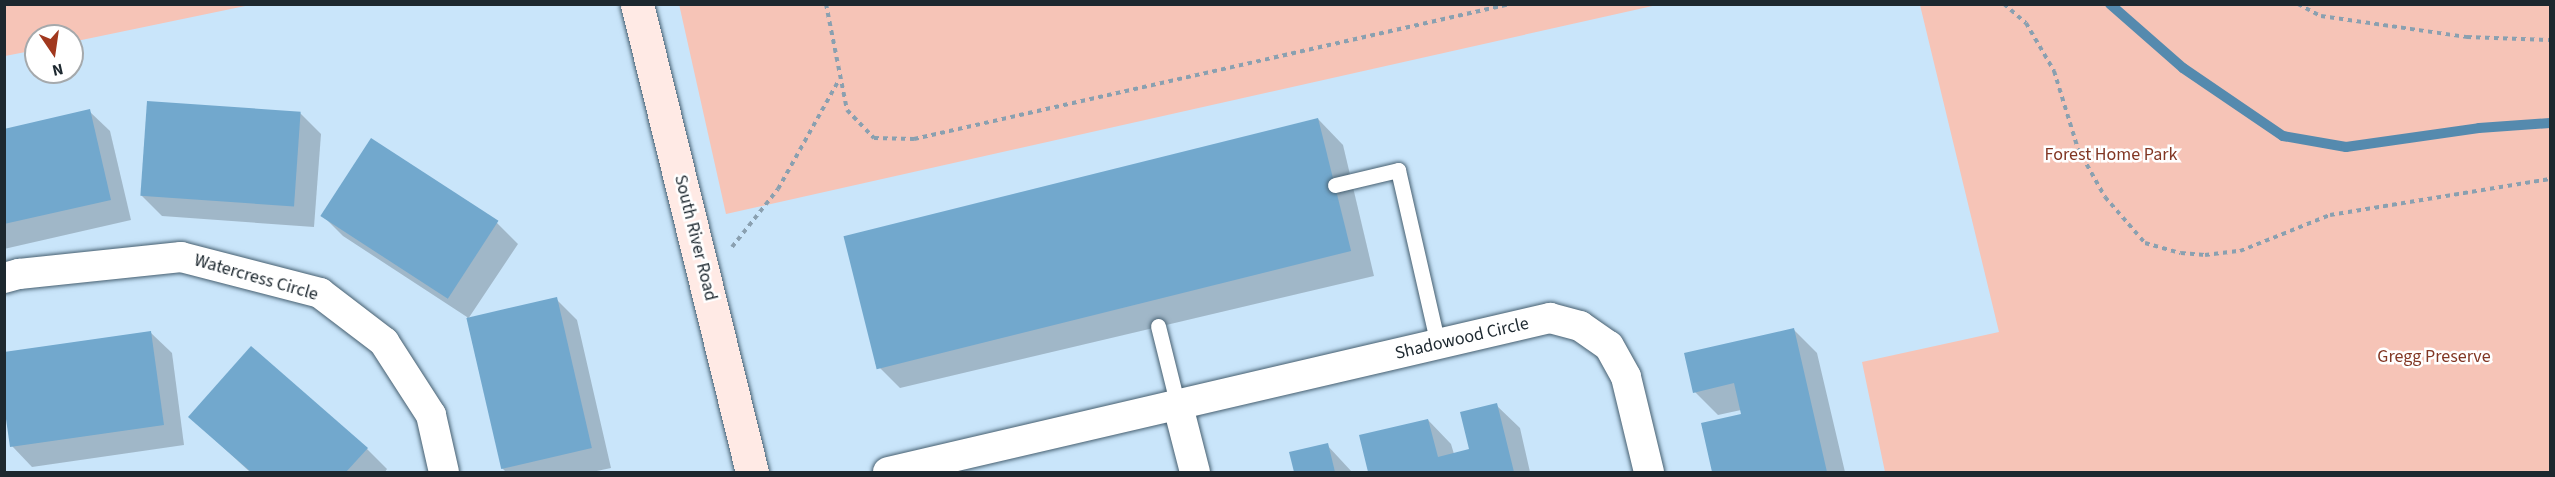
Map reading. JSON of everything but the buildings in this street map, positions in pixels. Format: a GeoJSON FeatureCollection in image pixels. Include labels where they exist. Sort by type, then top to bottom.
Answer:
{"type":"FeatureCollection","features":[{"type":"Feature","properties":{"kind":"street","name":"South River Road"},"geometry":{"type":"LineString","coordinates":[[638,4],[752,472]]}},
{"type":"Feature","properties":{"kind":"street","name":"Watercress Circle"},"geometry":{"type":"LineString","coordinates":[[4,278],[19,274],[181,257],[320,293],[384,342],[431,415],[444,472]]}},
{"type":"Feature","properties":{"kind":"street","name":"Shadowood Circle"},"geometry":{"type":"LineString","coordinates":[[888,472],[1550,318],[1580,326],[1609,346],[1626,377],[1649,472]]}},
{"type":"Feature","properties":{"kind":"street"},"geometry":{"type":"LineString","coordinates":[[1178,406],[1195,472]]}},
{"type":"Feature","properties":{"kind":"lane"},"geometry":{"type":"LineString","coordinates":[[1335,185],[1398,170],[1438,345]]}},
{"type":"Feature","properties":{"kind":"lane"},"geometry":{"type":"LineString","coordinates":[[1158,326],[1178,406]]}},
{"type":"Feature","properties":{"kind":"path"},"geometry":{"type":"LineString","coordinates":[[826,4],[847,110],[874,138],[914,139],[1510,4]]}},
{"type":"Feature","properties":{"kind":"path"},"geometry":{"type":"LineString","coordinates":[[2004,4],[2026,23],[2054,71],[2078,149],[2105,197],[2145,243],[2181,253],[2205,255],[2240,251],[2330,215],[2550,179]]}},
{"type":"Feature","properties":{"kind":"path"},"geometry":{"type":"LineString","coordinates":[[2298,4],[2321,16],[2466,37],[2550,40]]}},
{"type":"Feature","properties":{"kind":"path"},"geometry":{"type":"LineString","coordinates":[[706,281],[778,189],[840,79]]}},
{"type":"Feature","properties":{"kind":"green space"},"geometry":{"type":"Polygon","coordinates":[[[5,4],[250,5],[84,40],[84,24],[24,24],[24,52],[5,56],[5,4]]]}},
{"type":"Feature","properties":{"kind":"green space"},"geometry":{"type":"Polygon","coordinates":[[[679,4],[1657,4],[1657,5],[726,214],[679,4]]]}},
{"type":"Feature","properties":{"kind":"green space"},"geometry":{"type":"Polygon","coordinates":[[[1920,5],[2550,5],[2550,472],[1885,472],[1862,362],[1999,332],[1920,5]]]}},
{"type":"Feature","properties":{"kind":"waterway"},"geometry":{"type":"LineString","coordinates":[[2110,4],[2183,68],[2283,136],[2346,147],[2479,128],[2550,123]]}},
{"type":"Feature","properties":{"kind":"park label","name":"Forest Home Park"},"geometry":{"type":"Point","coordinates":[2111,155]}},
{"type":"Feature","properties":{"kind":"park label","name":"Gregg Preserve"},"geometry":{"type":"Point","coordinates":[2434,357]}}]}
